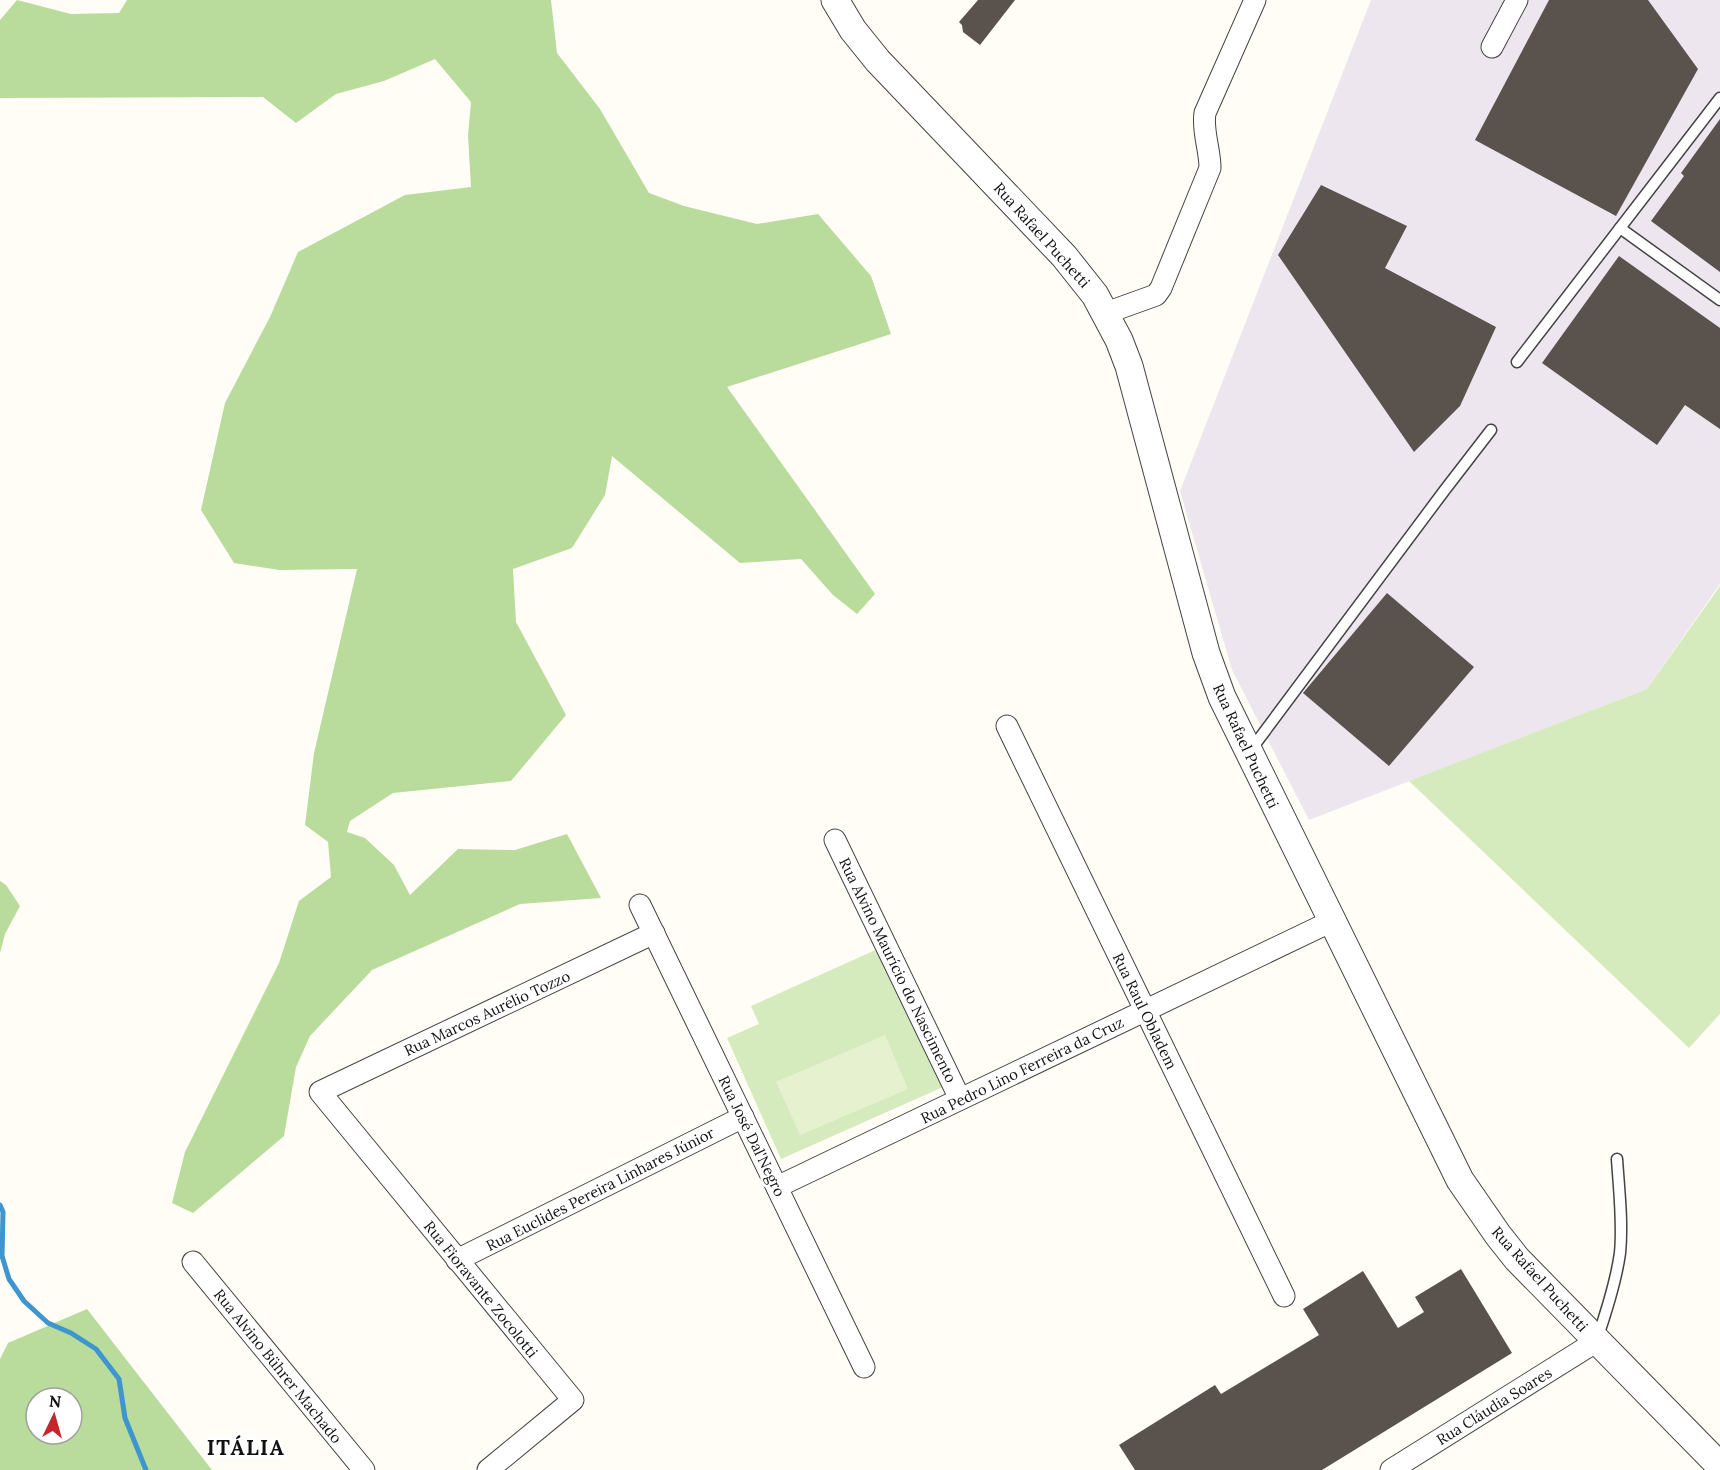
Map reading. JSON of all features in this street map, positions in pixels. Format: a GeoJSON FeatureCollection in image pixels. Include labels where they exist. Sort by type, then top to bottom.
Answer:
{"type":"FeatureCollection","features":[{"type":"Feature","properties":{"kind":"street","name":"Rua Rafael Puchetti"},"geometry":{"type":"LineString","coordinates":[[835,0],[853,30],[879,61],[1064,256],[1083,278],[1106,313],[1132,376],[1209,665],[1222,697],[1445,1151],[1466,1189],[1517,1259],[1720,1466]]}},
{"type":"Feature","properties":{"kind":"street"},"geometry":{"type":"LineString","coordinates":[[1492,47],[1517,0]]}},
{"type":"Feature","properties":{"kind":"street"},"geometry":{"type":"LineString","coordinates":[[1106,313],[1156,295],[1161,288],[1210,168],[1203,123],[1205,113],[1254,1]]}},
{"type":"Feature","properties":{"kind":"street","name":"Rua Raul Obladem"},"geometry":{"type":"LineString","coordinates":[[1007,726],[1284,1296]]}},
{"type":"Feature","properties":{"kind":"street","name":"Rua Alvino Maurício do Nascimento"},"geometry":{"type":"LineString","coordinates":[[835,840],[960,1099]]}},
{"type":"Feature","properties":{"kind":"street","name":"Rua José Dal'Negro"},"geometry":{"type":"LineString","coordinates":[[640,905],[864,1367]]}},
{"type":"Feature","properties":{"kind":"street","name":"Rua Pedro Lino Ferreira da Cruz"},"geometry":{"type":"LineString","coordinates":[[777,1187],[1332,921]]}},
{"type":"Feature","properties":{"kind":"street","name":"Rua Marcos Aurélio Tozzo"},"geometry":{"type":"LineString","coordinates":[[320,1092],[654,933]]}},
{"type":"Feature","properties":{"kind":"street","name":"Rua Fioravante Zocolotti"},"geometry":{"type":"LineString","coordinates":[[320,1092],[573,1400],[488,1470]]}},
{"type":"Feature","properties":{"kind":"street","name":"Rua Euclides Pereira Linhares Júnior"},"geometry":{"type":"LineString","coordinates":[[457,1260],[743,1117]]}},
{"type":"Feature","properties":{"kind":"street","name":"Rua Alvino Bührer Machado"},"geometry":{"type":"LineString","coordinates":[[193,1262],[364,1470]]}},
{"type":"Feature","properties":{"kind":"street","name":"Rua Cláudia Soares"},"geometry":{"type":"LineString","coordinates":[[1391,1470],[1597,1341]]}},
{"type":"Feature","properties":{"kind":"lane"},"geometry":{"type":"LineString","coordinates":[[1517,362],[1720,98]]}},
{"type":"Feature","properties":{"kind":"lane"},"geometry":{"type":"LineString","coordinates":[[1620,228],[1720,300]]}},
{"type":"Feature","properties":{"kind":"lane"},"geometry":{"type":"LineString","coordinates":[[1248,753],[1491,430]]}},
{"type":"Feature","properties":{"kind":"lane"},"geometry":{"type":"LineString","coordinates":[[1597,1341],[1612,1297],[1620,1252],[1621,1214],[1617,1159]]}},
{"type":"Feature","properties":{"kind":"shaded area"},"geometry":{"type":"Polygon","coordinates":[[[1371,0],[1720,0],[1720,584],[1647,689],[1309,820],[1232,670],[1180,491],[1371,0]]]}},
{"type":"Feature","properties":{"kind":"green space"},"geometry":{"type":"Polygon","coordinates":[[[17,0],[71,14],[119,13],[127,0],[551,0],[557,53],[600,109],[649,193],[684,206],[757,224],[818,214],[871,276],[891,334],[727,387],[875,594],[857,614],[833,595],[801,559],[740,563],[612,456],[605,495],[572,548],[513,569],[516,622],[566,715],[511,781],[393,793],[350,821],[347,832],[365,838],[394,865],[410,895],[458,849],[515,850],[567,834],[601,898],[520,904],[372,970],[310,1036],[296,1067],[284,1136],[193,1213],[172,1203],[185,1152],[279,963],[299,901],[331,877],[328,842],[305,825],[314,753],[357,569],[279,570],[234,563],[201,510],[225,403],[270,317],[298,252],[405,195],[471,187],[468,135],[471,102],[435,59],[384,81],[336,94],[296,123],[263,97],[0,98],[0,20],[17,0]]]}},
{"type":"Feature","properties":{"kind":"green space"},"geometry":{"type":"Polygon","coordinates":[[[1720,586],[1720,1014],[1689,1048],[1409,781],[1647,689],[1720,586]]]}},
{"type":"Feature","properties":{"kind":"green space"},"geometry":{"type":"Polygon","coordinates":[[[0,881],[6,885],[20,906],[5,934],[0,953],[0,881]]]}},
{"type":"Feature","properties":{"kind":"green space"},"geometry":{"type":"Polygon","coordinates":[[[880,948],[943,1087],[781,1159],[727,1038],[759,1024],[751,1006],[880,948]]]}},
{"type":"Feature","properties":{"kind":"green space"},"geometry":{"type":"Polygon","coordinates":[[[885,1035],[908,1089],[800,1135],[776,1082],[885,1035]]]}},
{"type":"Feature","properties":{"kind":"green space"},"geometry":{"type":"Polygon","coordinates":[[[87,1309],[212,1470],[0,1470],[0,1359],[8,1343],[87,1309]]]}},
{"type":"Feature","properties":{"kind":"building"},"geometry":{"type":"Polygon","coordinates":[[[978,0],[1015,0],[980,45],[963,32],[959,22],[978,0]]]}},
{"type":"Feature","properties":{"kind":"building"},"geometry":{"type":"Polygon","coordinates":[[[1549,0],[1648,0],[1698,69],[1616,216],[1475,140],[1549,0]]]}},
{"type":"Feature","properties":{"kind":"building"},"geometry":{"type":"Polygon","coordinates":[[[1720,119],[1720,272],[1651,221],[1684,176],[1681,173],[1720,119]]]}},
{"type":"Feature","properties":{"kind":"building"},"geometry":{"type":"Polygon","coordinates":[[[1321,185],[1407,226],[1385,268],[1496,327],[1460,406],[1414,452],[1278,255],[1321,185]]]}},
{"type":"Feature","properties":{"kind":"building"},"geometry":{"type":"Polygon","coordinates":[[[1619,256],[1720,328],[1720,429],[1685,405],[1657,445],[1542,363],[1619,256]]]}},
{"type":"Feature","properties":{"kind":"building"},"geometry":{"type":"Polygon","coordinates":[[[1387,593],[1474,667],[1389,766],[1303,693],[1387,593]]]}},
{"type":"Feature","properties":{"kind":"building"},"geometry":{"type":"Polygon","coordinates":[[[1461,1269],[1512,1353],[1322,1470],[1135,1470],[1119,1445],[1215,1385],[1221,1394],[1319,1335],[1303,1309],[1363,1271],[1398,1328],[1424,1312],[1415,1297],[1461,1269]]]}},
{"type":"Feature","properties":{"kind":"waterway"},"geometry":{"type":"LineString","coordinates":[[0,1205],[3,1212],[2,1256],[9,1279],[24,1301],[48,1323],[71,1333],[96,1349],[119,1379],[125,1418],[146,1470]]}},
{"type":"Feature","properties":{"kind":"district","name":"ITÁLIA"},"geometry":{"type":"Point","coordinates":[246,1447]}}]}
